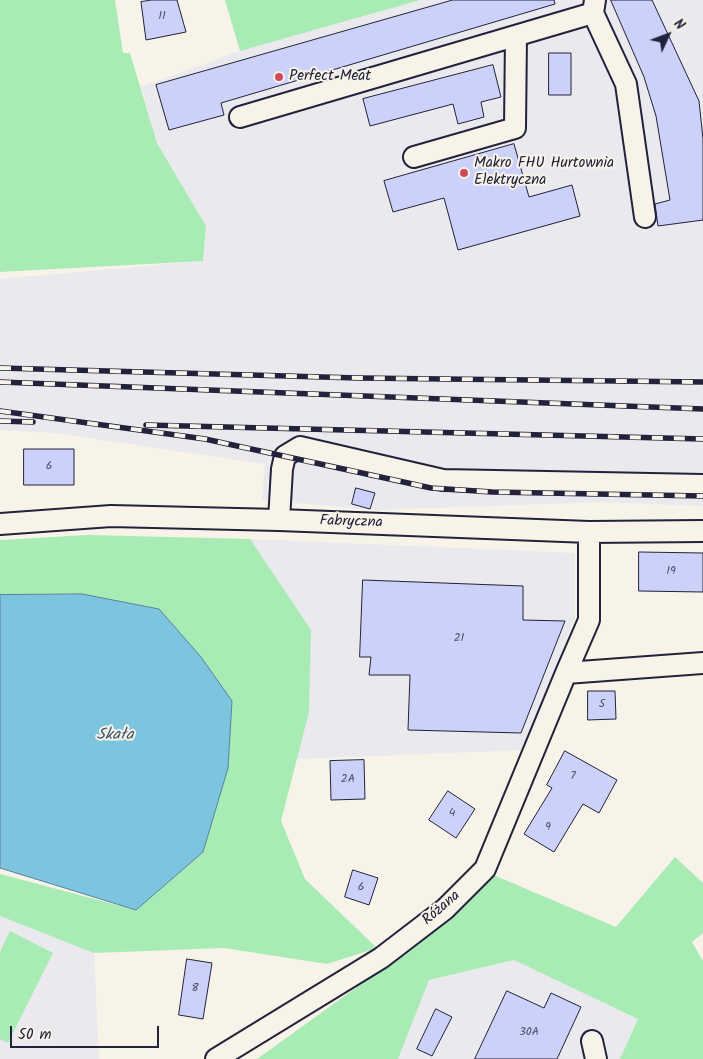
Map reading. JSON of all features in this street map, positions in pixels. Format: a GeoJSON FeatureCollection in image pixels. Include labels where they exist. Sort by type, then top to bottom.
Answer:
{"type":"FeatureCollection","features":[{"type":"Feature","properties":{"kind":"street"},"geometry":{"type":"LineString","coordinates":[[240,116],[516,36],[594,6],[626,84],[645,217]]}},
{"type":"Feature","properties":{"kind":"street"},"geometry":{"type":"LineString","coordinates":[[414,157],[515,128],[516,36]]}},
{"type":"Feature","properties":{"kind":"street"},"geometry":{"type":"LineString","coordinates":[[279,520],[282,469],[285,456],[300,447],[443,480],[703,485]]}},
{"type":"Feature","properties":{"kind":"street","name":"Fabryczna"},"geometry":{"type":"LineString","coordinates":[[0,524],[111,516],[279,520],[589,532],[703,531]]}},
{"type":"Feature","properties":{"kind":"street","name":"Różana"},"geometry":{"type":"LineString","coordinates":[[216,1059],[381,958],[444,909],[486,870],[589,620],[589,532]]}},
{"type":"Feature","properties":{"kind":"street"},"geometry":{"type":"LineString","coordinates":[[566,673],[703,663]]}},
{"type":"Feature","properties":{"kind":"shaded area"},"geometry":{"type":"Polygon","coordinates":[[[420,0],[703,0],[703,506],[600,502],[374,510],[262,500],[265,464],[55,433],[0,430],[0,279],[203,261],[206,226],[157,143],[141,87],[240,51],[420,0]]]}},
{"type":"Feature","properties":{"kind":"shaded area"},"geometry":{"type":"Polygon","coordinates":[[[250,539],[575,553],[575,617],[524,750],[297,759],[309,712],[250,539]]]}},
{"type":"Feature","properties":{"kind":"shaded area"},"geometry":{"type":"Polygon","coordinates":[[[0,916],[94,953],[99,1059],[0,1059],[0,916]]]}},
{"type":"Feature","properties":{"kind":"shaded area"},"geometry":{"type":"Polygon","coordinates":[[[515,960],[638,1019],[620,1059],[398,1059],[429,980],[515,960]]]}},
{"type":"Feature","properties":{"kind":"green space"},"geometry":{"type":"Polygon","coordinates":[[[0,0],[115,0],[123,53],[130,53],[157,143],[206,226],[203,261],[0,272],[0,0]]]}},
{"type":"Feature","properties":{"kind":"green space"},"geometry":{"type":"Polygon","coordinates":[[[225,0],[420,0],[240,51],[225,0]]]}},
{"type":"Feature","properties":{"kind":"green space"},"geometry":{"type":"Polygon","coordinates":[[[87,535],[250,539],[311,630],[309,712],[281,821],[305,879],[377,948],[327,964],[224,948],[94,953],[0,916],[0,874],[136,910],[82,594],[0,595],[0,540],[87,535]]]}},
{"type":"Feature","properties":{"kind":"green space"},"geometry":{"type":"Polygon","coordinates":[[[675,857],[703,883],[703,933],[692,942],[703,961],[703,1059],[620,1059],[638,1019],[514,960],[429,980],[398,1059],[257,1059],[396,959],[491,874],[616,927],[675,857]]]}},
{"type":"Feature","properties":{"kind":"green space"},"geometry":{"type":"Polygon","coordinates":[[[10,931],[53,953],[8,1043],[0,1039],[0,952],[10,931]]]}},
{"type":"Feature","properties":{"kind":"water","name":"Skała"},"geometry":{"type":"Polygon","coordinates":[[[82,594],[159,609],[201,657],[232,701],[228,768],[203,852],[136,910],[0,868],[0,595],[82,594]]]}},
{"type":"Feature","properties":{"kind":"building"},"geometry":{"type":"Polygon","coordinates":[[[177,0],[186,32],[146,40],[141,2],[177,0]]]}},
{"type":"Feature","properties":{"kind":"building"},"geometry":{"type":"Polygon","coordinates":[[[453,0],[554,0],[555,4],[221,103],[224,115],[169,130],[156,85],[453,0]]]}},
{"type":"Feature","properties":{"kind":"building"},"geometry":{"type":"Polygon","coordinates":[[[611,0],[652,0],[699,101],[703,139],[703,220],[658,226],[655,204],[670,200],[656,116],[644,77],[611,0]]]}},
{"type":"Feature","properties":{"kind":"building"},"geometry":{"type":"Polygon","coordinates":[[[549,53],[571,53],[571,95],[549,95],[549,53]]]}},
{"type":"Feature","properties":{"kind":"building"},"geometry":{"type":"Polygon","coordinates":[[[493,65],[501,97],[481,102],[484,117],[458,124],[453,104],[370,126],[363,99],[493,65]]]}},
{"type":"Feature","properties":{"kind":"building"},"geometry":{"type":"Polygon","coordinates":[[[514,144],[529,197],[572,185],[580,216],[458,250],[444,198],[393,212],[384,181],[514,144]]]}},
{"type":"Feature","properties":{"kind":"building"},"geometry":{"type":"Polygon","coordinates":[[[24,449],[74,449],[74,485],[24,485],[24,449]]]}},
{"type":"Feature","properties":{"kind":"building"},"geometry":{"type":"Polygon","coordinates":[[[356,488],[375,493],[370,509],[352,504],[356,488]]]}},
{"type":"Feature","properties":{"kind":"building"},"geometry":{"type":"Polygon","coordinates":[[[639,552],[703,553],[703,592],[639,591],[639,552]]]}},
{"type":"Feature","properties":{"kind":"building"},"geometry":{"type":"Polygon","coordinates":[[[363,580],[523,586],[523,620],[565,621],[521,733],[408,730],[410,675],[369,675],[371,657],[360,657],[363,580]]]}},
{"type":"Feature","properties":{"kind":"building"},"geometry":{"type":"Polygon","coordinates":[[[588,691],[615,691],[616,719],[588,720],[588,691]]]}},
{"type":"Feature","properties":{"kind":"building"},"geometry":{"type":"Polygon","coordinates":[[[565,751],[617,780],[599,813],[583,804],[554,852],[524,834],[552,788],[547,785],[565,751]]]}},
{"type":"Feature","properties":{"kind":"building"},"geometry":{"type":"Polygon","coordinates":[[[364,760],[365,799],[331,800],[330,761],[364,760]]]}},
{"type":"Feature","properties":{"kind":"building"},"geometry":{"type":"Polygon","coordinates":[[[448,791],[475,809],[456,838],[429,820],[448,791]]]}},
{"type":"Feature","properties":{"kind":"building"},"geometry":{"type":"Polygon","coordinates":[[[353,870],[378,878],[369,905],[345,897],[353,870]]]}},
{"type":"Feature","properties":{"kind":"building"},"geometry":{"type":"Polygon","coordinates":[[[187,959],[212,963],[203,1019],[179,1015],[187,959]]]}},
{"type":"Feature","properties":{"kind":"building"},"geometry":{"type":"Polygon","coordinates":[[[507,991],[544,1008],[551,993],[581,1007],[557,1059],[475,1059],[507,991]]]}},
{"type":"Feature","properties":{"kind":"building"},"geometry":{"type":"Polygon","coordinates":[[[436,1009],[452,1017],[432,1056],[417,1049],[436,1009]]]}},
{"type":"Feature","properties":{"kind":"railway"},"geometry":{"type":"LineString","coordinates":[[0,368],[358,378],[703,382]]}},
{"type":"Feature","properties":{"kind":"railway"},"geometry":{"type":"LineString","coordinates":[[0,382],[703,409]]}},
{"type":"Feature","properties":{"kind":"railway"},"geometry":{"type":"LineString","coordinates":[[0,411],[205,439],[431,488],[492,492],[703,496]]}},
{"type":"Feature","properties":{"kind":"railway"},"geometry":{"type":"LineString","coordinates":[[0,421],[33,422]]}},
{"type":"Feature","properties":{"kind":"railway"},"geometry":{"type":"LineString","coordinates":[[146,425],[703,439]]}},
{"type":"Feature","properties":{"kind":"place","name":"Perfect Meat"},"geometry":{"type":"Point","coordinates":[279,77]}},
{"type":"Feature","properties":{"kind":"place","name":"Makro FHU Hurtownia Elektryczna"},"geometry":{"type":"Point","coordinates":[464,173]}}]}
